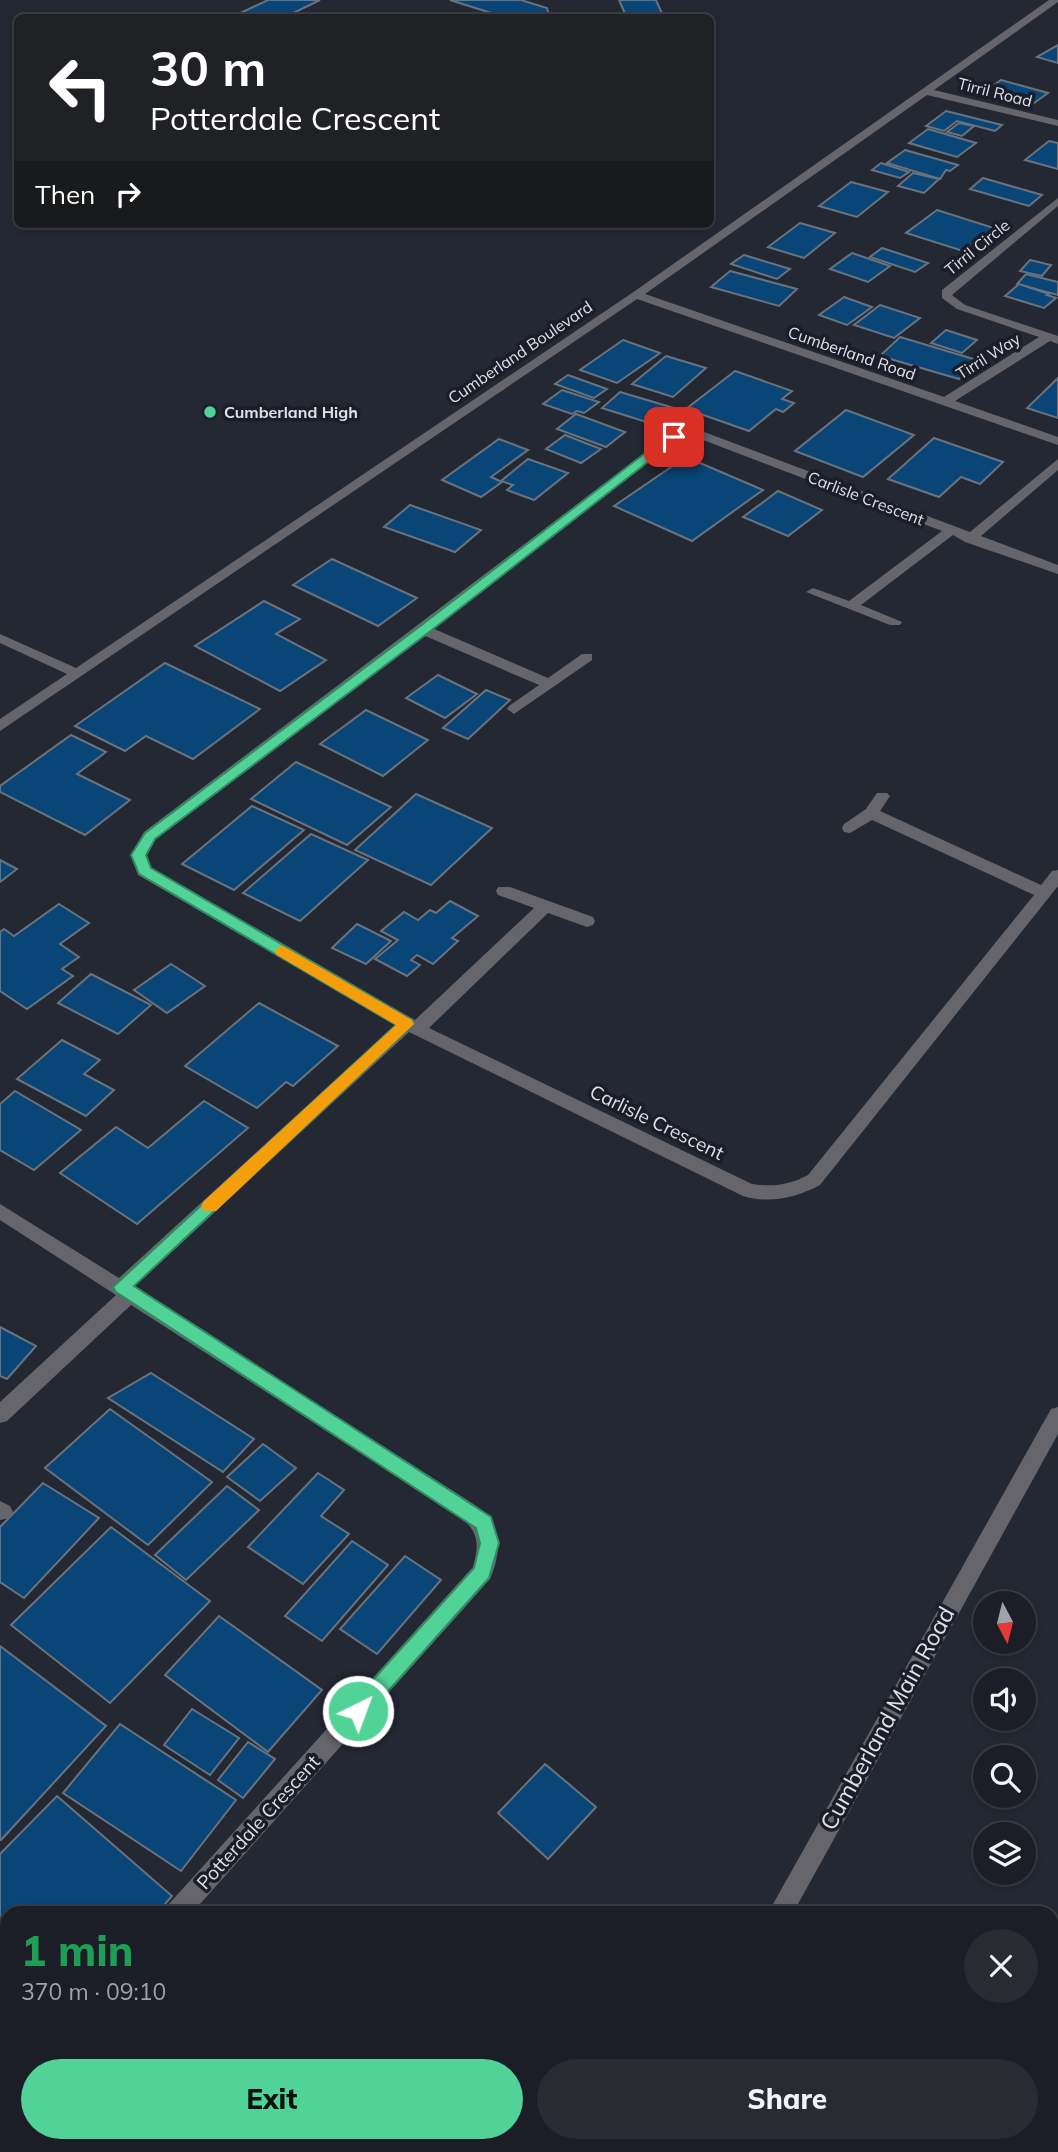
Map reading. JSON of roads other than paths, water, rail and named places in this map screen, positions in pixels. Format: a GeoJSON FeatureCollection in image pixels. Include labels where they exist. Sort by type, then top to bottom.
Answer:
{"type":"FeatureCollection","features":[{"type":"Feature","properties":{"kind":"street","name":"Cumberland Boulevard"},"geometry":{"type":"LineString","coordinates":[[0,726],[636,295],[1055,0]]}},
{"type":"Feature","properties":{"kind":"street","name":"Tirril Road"},"geometry":{"type":"LineString","coordinates":[[925,91],[1058,123]]}},
{"type":"Feature","properties":{"kind":"street","name":"Tirril Circle"},"geometry":{"type":"LineString","coordinates":[[1053,338],[961,307],[947,296],[948,290],[1058,201]]}},
{"type":"Feature","properties":{"kind":"street","name":"Cumberland Road"},"geometry":{"type":"LineString","coordinates":[[636,295],[1058,441]]}},
{"type":"Feature","properties":{"kind":"street","name":"Tirril Way"},"geometry":{"type":"LineString","coordinates":[[945,402],[1053,338]]}},
{"type":"Feature","properties":{"kind":"street","name":"Carlisle Crescent"},"geometry":{"type":"LineString","coordinates":[[1058,570],[970,539],[699,434],[674,437],[150,836],[139,855],[145,871],[412,1026],[750,1191],[783,1193],[814,1180],[1058,875]]}},
{"type":"Feature","properties":{"kind":"street"},"geometry":{"type":"LineString","coordinates":[[970,539],[1058,463]]}},
{"type":"Feature","properties":{"kind":"street"},"geometry":{"type":"LineString","coordinates":[[851,606],[950,530]]}},
{"type":"Feature","properties":{"kind":"street"},"geometry":{"type":"LineString","coordinates":[[813,592],[895,622]]}},
{"type":"Feature","properties":{"kind":"street"},"geometry":{"type":"LineString","coordinates":[[424,630],[550,684]]}},
{"type":"Feature","properties":{"kind":"street"},"geometry":{"type":"LineString","coordinates":[[0,638],[76,673]]}},
{"type":"Feature","properties":{"kind":"street"},"geometry":{"type":"LineString","coordinates":[[514,709],[587,657]]}},
{"type":"Feature","properties":{"kind":"street"},"geometry":{"type":"LineString","coordinates":[[850,828],[871,813],[882,796]]}},
{"type":"Feature","properties":{"kind":"street"},"geometry":{"type":"LineString","coordinates":[[871,813],[1042,892]]}},
{"type":"Feature","properties":{"kind":"street"},"geometry":{"type":"LineString","coordinates":[[504,891],[587,921]]}},
{"type":"Feature","properties":{"kind":"street"},"geometry":{"type":"LineString","coordinates":[[0,1415],[126,1291],[545,906]]}},
{"type":"Feature","properties":{"kind":"street","name":"Potterdale Crescent"},"geometry":{"type":"LineString","coordinates":[[0,1211],[484,1523],[489,1543],[482,1572],[182,1906]]}},
{"type":"Feature","properties":{"kind":"street","name":"Cumberland Main Road"},"geometry":{"type":"LineString","coordinates":[[784,1906],[1058,1415]]}},
{"type":"Feature","properties":{"kind":"place","name":"Cumberland High"},"geometry":{"type":"Point","coordinates":[210,412]}}]}
